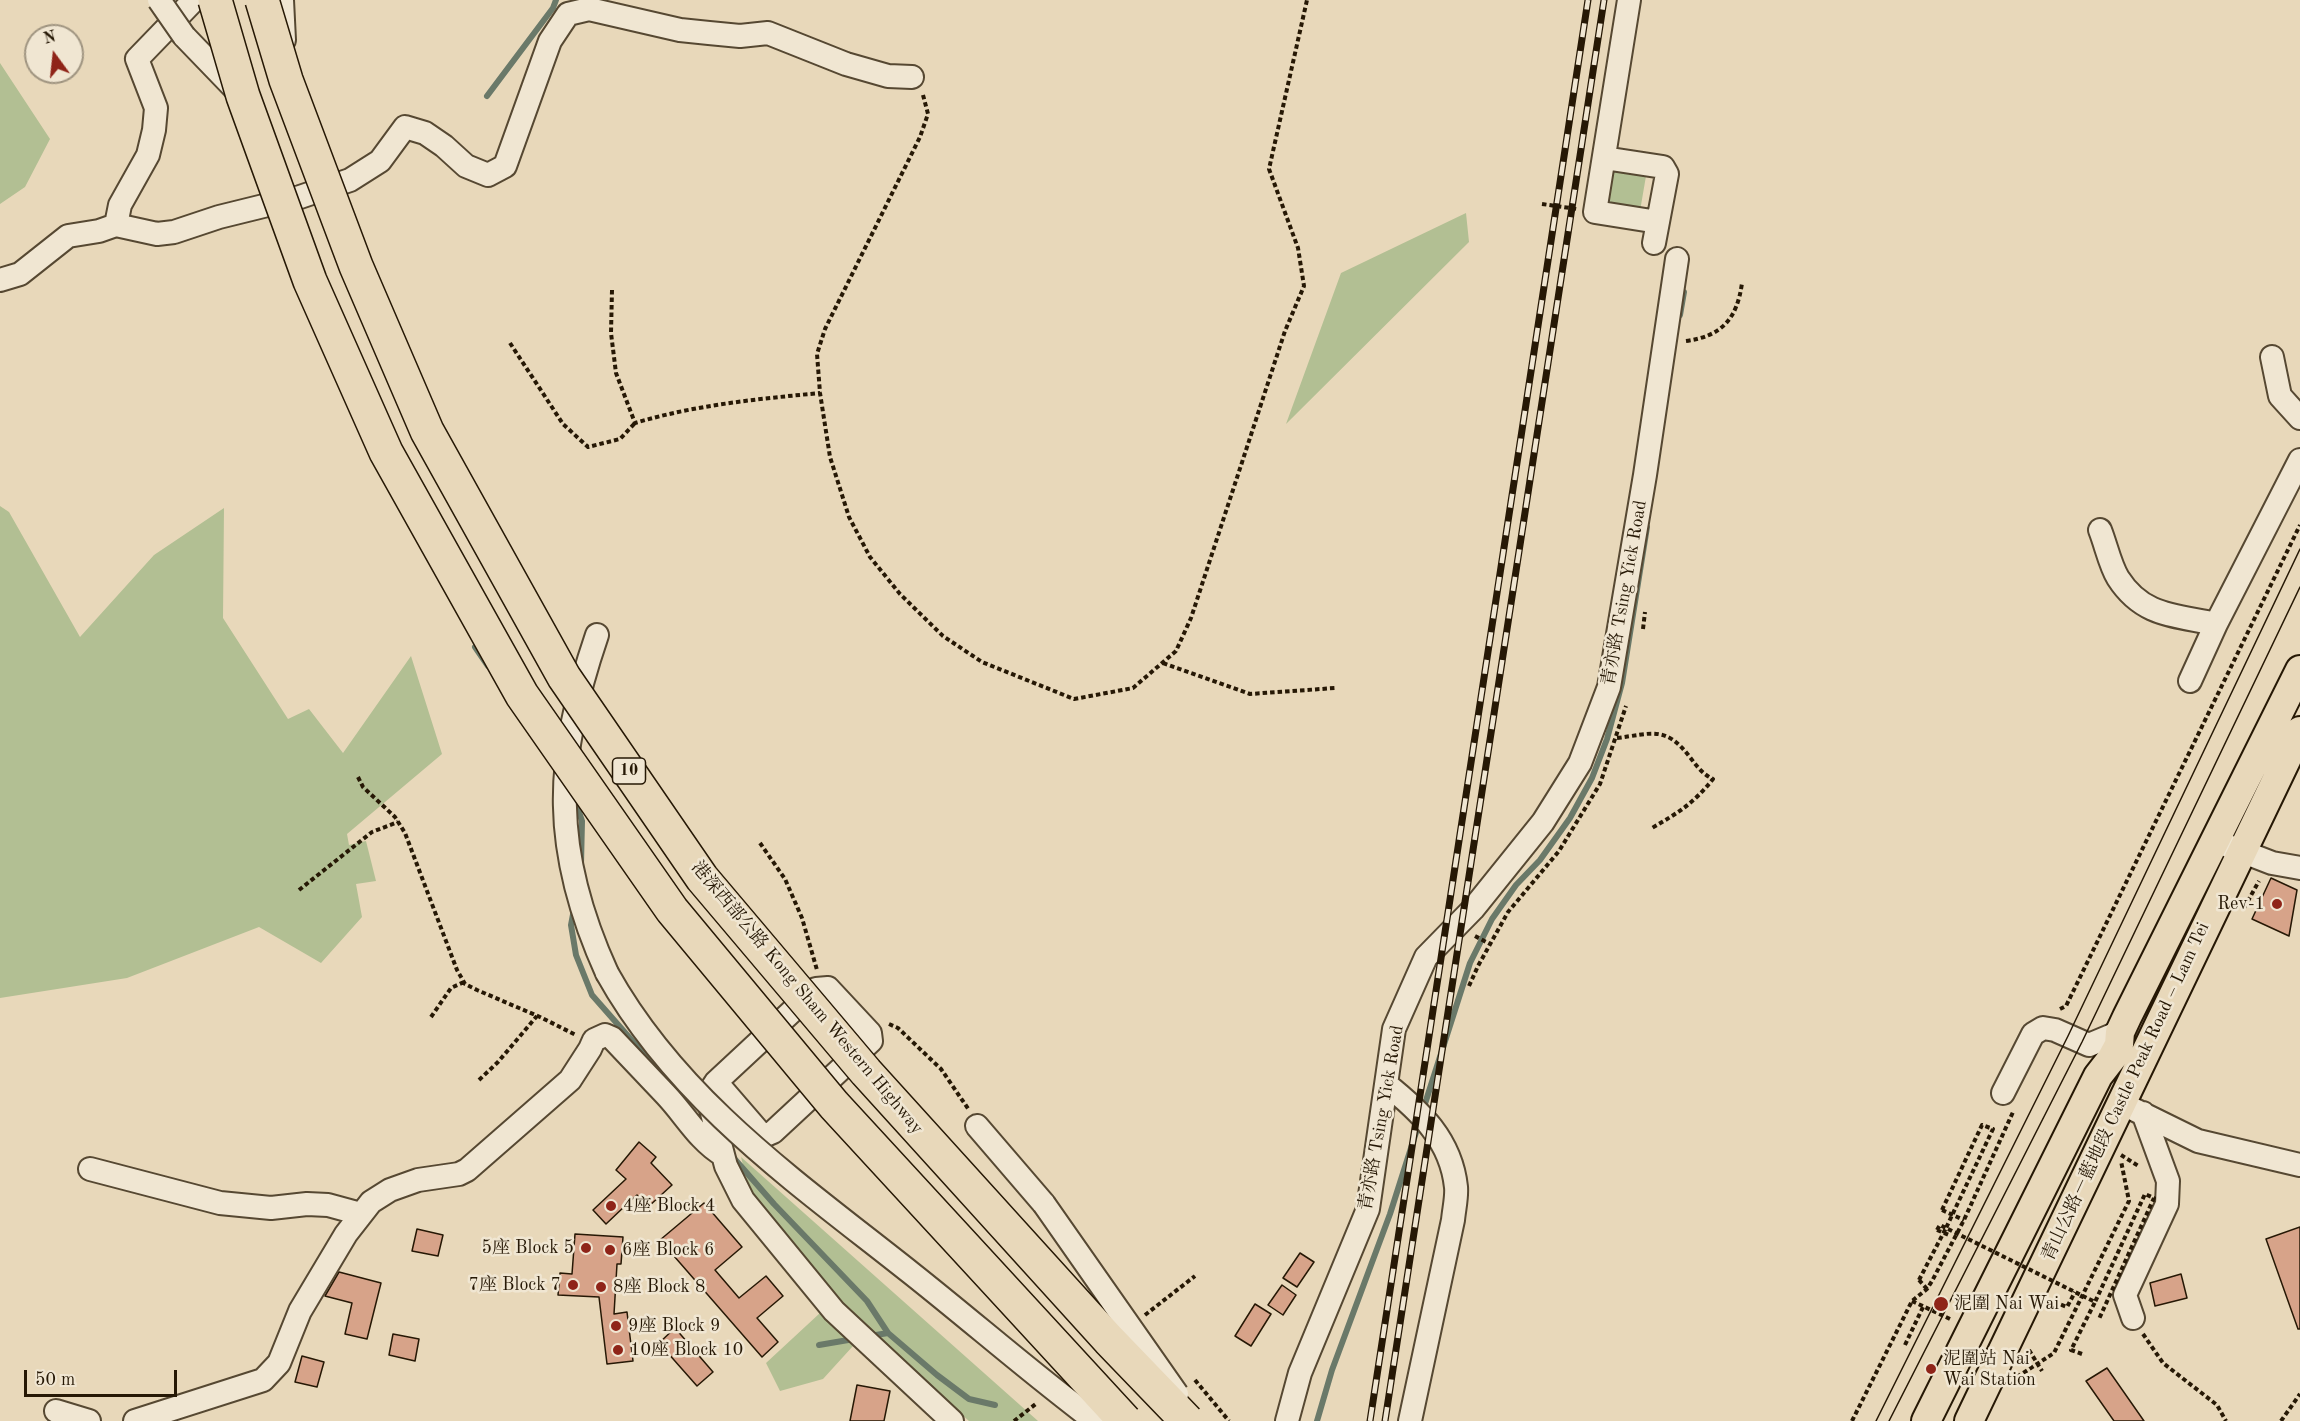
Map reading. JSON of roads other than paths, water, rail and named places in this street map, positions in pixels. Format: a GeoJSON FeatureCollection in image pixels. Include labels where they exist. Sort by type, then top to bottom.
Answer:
{"type":"FeatureCollection","features":[{"type":"Feature","properties":{"kind":"highway","name":"10"},"geometry":{"type":"LineString","coordinates":[[215,0],[243,96],[310,281],[386,452],[522,695],[672,910],[834,1105],[1125,1421]]}},
{"type":"Feature","properties":{"kind":"highway","name":"港深西部公路 Kong Sham Western Highway"},"geometry":{"type":"LineString","coordinates":[[262,0],[286,80],[356,266],[428,431],[571,686],[702,878],[717,896],[866,1072],[1109,1340],[1187,1421]]}},
{"type":"Feature","properties":{"kind":"main road","name":"青山公路－藍地段 Castle Peak Road – Lam Tei"},"geometry":{"type":"LineString","coordinates":[[1926,1421],[2098,1076],[2119,1045],[2120,1032],[2300,670]]}},
{"type":"Feature","properties":{"kind":"main road","name":"青山公路－藍地段 Castle Peak Road – Lam Tei"},"geometry":{"type":"LineString","coordinates":[[1969,1421],[2132,1108],[2241,850],[2300,731]]}},
{"type":"Feature","properties":{"kind":"street"},"geometry":{"type":"LineString","coordinates":[[159,0],[184,36],[243,96]]}},
{"type":"Feature","properties":{"kind":"street"},"geometry":{"type":"LineString","coordinates":[[116,225],[120,205],[148,155],[154,130],[156,108],[137,59],[194,0]]}},
{"type":"Feature","properties":{"kind":"street"},"geometry":{"type":"LineString","coordinates":[[282,0],[286,80]]}},
{"type":"Feature","properties":{"kind":"street"},"geometry":{"type":"LineString","coordinates":[[1604,158],[1663,166],[1667,174],[1656,232],[1595,212],[1629,0]]}},
{"type":"Feature","properties":{"kind":"street"},"geometry":{"type":"LineString","coordinates":[[0,280],[20,274],[68,236],[99,231],[116,225],[158,234],[174,232],[219,217],[300,197],[350,180],[380,161],[405,127],[425,133],[466,166],[488,175],[505,166],[550,41],[568,14],[589,9],[690,31],[740,36],[768,33],[846,64],[888,76],[912,77]]}},
{"type":"Feature","properties":{"kind":"street","name":"青亦路 Tsing Yick Road"},"geometry":{"type":"LineString","coordinates":[[1287,1421],[1300,1373],[1368,1209],[1394,1029],[1426,957],[1473,909],[1543,822],[1580,763],[1609,687],[1645,475],[1677,259]]}},
{"type":"Feature","properties":{"kind":"street"},"geometry":{"type":"LineString","coordinates":[[2272,357],[2280,396],[2300,418]]}},
{"type":"Feature","properties":{"kind":"street"},"geometry":{"type":"LineString","coordinates":[[2190,681],[2216,624],[2300,460]]}},
{"type":"Feature","properties":{"kind":"street"},"geometry":{"type":"LineString","coordinates":[[2100,530],[2117,578],[2139,603],[2161,613],[2216,624]]}},
{"type":"Feature","properties":{"kind":"street"},"geometry":{"type":"LineString","coordinates":[[597,635],[575,704],[565,766],[564,818],[578,896],[595,948],[624,1004],[666,1060],[715,1113],[758,1152],[943,1298],[1040,1381],[1095,1421]]}},
{"type":"Feature","properties":{"kind":"street"},"geometry":{"type":"LineString","coordinates":[[2212,849],[2233,846],[2272,863],[2300,868]]}},
{"type":"Feature","properties":{"kind":"street"},"geometry":{"type":"LineString","coordinates":[[716,1082],[760,1133],[766,1135],[773,1132],[871,1041],[870,1033],[828,988],[816,989],[716,1082],[708,1098],[730,1176],[743,1200],[834,1311],[952,1421]]}},
{"type":"Feature","properties":{"kind":"street"},"geometry":{"type":"LineString","coordinates":[[2009,1101],[2033,1034],[2043,1028],[2055,1030],[2089,1045],[2120,1032]]}},
{"type":"Feature","properties":{"kind":"street"},"geometry":{"type":"LineString","coordinates":[[135,1421],[263,1380],[279,1363],[300,1311],[346,1234],[371,1202],[390,1190],[418,1180],[459,1174],[467,1170],[570,1080],[594,1040],[599,1036],[605,1035],[612,1038],[713,1149],[723,1155]]}},
{"type":"Feature","properties":{"kind":"street"},"geometry":{"type":"LineString","coordinates":[[2089,1045],[2098,1076]]}},
{"type":"Feature","properties":{"kind":"street"},"geometry":{"type":"LineString","coordinates":[[1386,1084],[1412,1104],[1438,1133],[1451,1166],[1456,1187],[1453,1220],[1410,1421]]}},
{"type":"Feature","properties":{"kind":"street"},"geometry":{"type":"LineString","coordinates":[[2132,1108],[2198,1141],[2300,1165]]}},
{"type":"Feature","properties":{"kind":"street"},"geometry":{"type":"LineString","coordinates":[[2132,1108],[2168,1181],[2169,1192],[2167,1204],[2125,1294],[2133,1318]]}},
{"type":"Feature","properties":{"kind":"street"},"geometry":{"type":"LineString","coordinates":[[977,1126],[1044,1204],[1196,1421]]}},
{"type":"Feature","properties":{"kind":"street"},"geometry":{"type":"LineString","coordinates":[[90,1169],[220,1203],[271,1208],[317,1204],[361,1214]]}},
{"type":"Feature","properties":{"kind":"street"},"geometry":{"type":"LineString","coordinates":[[56,1411],[89,1421]]}},
{"type":"Feature","properties":{"kind":"waterway"},"geometry":{"type":"LineString","coordinates":[[487,96],[553,8],[556,0]]}},
{"type":"Feature","properties":{"kind":"waterway"},"geometry":{"type":"LineString","coordinates":[[1680,315],[1684,292]]}},
{"type":"Feature","properties":{"kind":"waterway"},"geometry":{"type":"LineString","coordinates":[[1423,1110],[1470,963],[1492,919],[1516,885],[1540,860],[1570,818],[1592,778],[1607,739],[1622,683],[1647,527]]}},
{"type":"Feature","properties":{"kind":"waterway"},"geometry":{"type":"LineString","coordinates":[[475,647],[488,666]]}},
{"type":"Feature","properties":{"kind":"waterway"},"geometry":{"type":"LineString","coordinates":[[574,797],[582,821],[581,864]]}},
{"type":"Feature","properties":{"kind":"waterway"},"geometry":{"type":"LineString","coordinates":[[574,909],[571,925],[576,955],[592,995],[657,1069]]}},
{"type":"Feature","properties":{"kind":"waterway"},"geometry":{"type":"LineString","coordinates":[[1317,1421],[1332,1370],[1390,1214],[1419,1123]]}},
{"type":"Feature","properties":{"kind":"waterway"},"geometry":{"type":"LineString","coordinates":[[732,1156],[774,1204],[867,1301],[888,1333]]}},
{"type":"Feature","properties":{"kind":"waterway"},"geometry":{"type":"LineString","coordinates":[[870,1336],[888,1333],[969,1399],[995,1405]]}},
{"type":"Feature","properties":{"kind":"waterway"},"geometry":{"type":"LineString","coordinates":[[819,1345],[854,1339]]}},
{"type":"Feature","properties":{"kind":"tram line"},"geometry":{"type":"LineString","coordinates":[[1876,1421],[2068,1036],[2300,549]]}},
{"type":"Feature","properties":{"kind":"tram line"},"geometry":{"type":"LineString","coordinates":[[1889,1421],[2082,1042],[2300,587]]}},
{"type":"Feature","properties":{"kind":"railway"},"geometry":{"type":"LineString","coordinates":[[1370,1421],[1588,0]]}},
{"type":"Feature","properties":{"kind":"railway"},"geometry":{"type":"LineString","coordinates":[[1385,1421],[1604,0]]}},
{"type":"Feature","properties":{"kind":"place","name":"Rev-1"},"geometry":{"type":"Point","coordinates":[2277,904]}},
{"type":"Feature","properties":{"kind":"place","name":"4座 Block 4"},"geometry":{"type":"Point","coordinates":[611,1206]}},
{"type":"Feature","properties":{"kind":"place","name":"5座 Block 5"},"geometry":{"type":"Point","coordinates":[586,1248]}},
{"type":"Feature","properties":{"kind":"place","name":"6座 Block 6"},"geometry":{"type":"Point","coordinates":[610,1250]}},
{"type":"Feature","properties":{"kind":"place","name":"7座 Block 7"},"geometry":{"type":"Point","coordinates":[573,1285]}},
{"type":"Feature","properties":{"kind":"place","name":"8座 Block 8"},"geometry":{"type":"Point","coordinates":[601,1287]}},
{"type":"Feature","properties":{"kind":"place","name":"泥圍 Nai Wai"},"geometry":{"type":"Point","coordinates":[1941,1304]}},
{"type":"Feature","properties":{"kind":"place","name":"9座 Block 9"},"geometry":{"type":"Point","coordinates":[616,1326]}},
{"type":"Feature","properties":{"kind":"place","name":"10座 Block 10"},"geometry":{"type":"Point","coordinates":[618,1350]}},
{"type":"Feature","properties":{"kind":"place","name":"泥圍站 Nai Wai Station"},"geometry":{"type":"Point","coordinates":[1931,1369]}}]}
